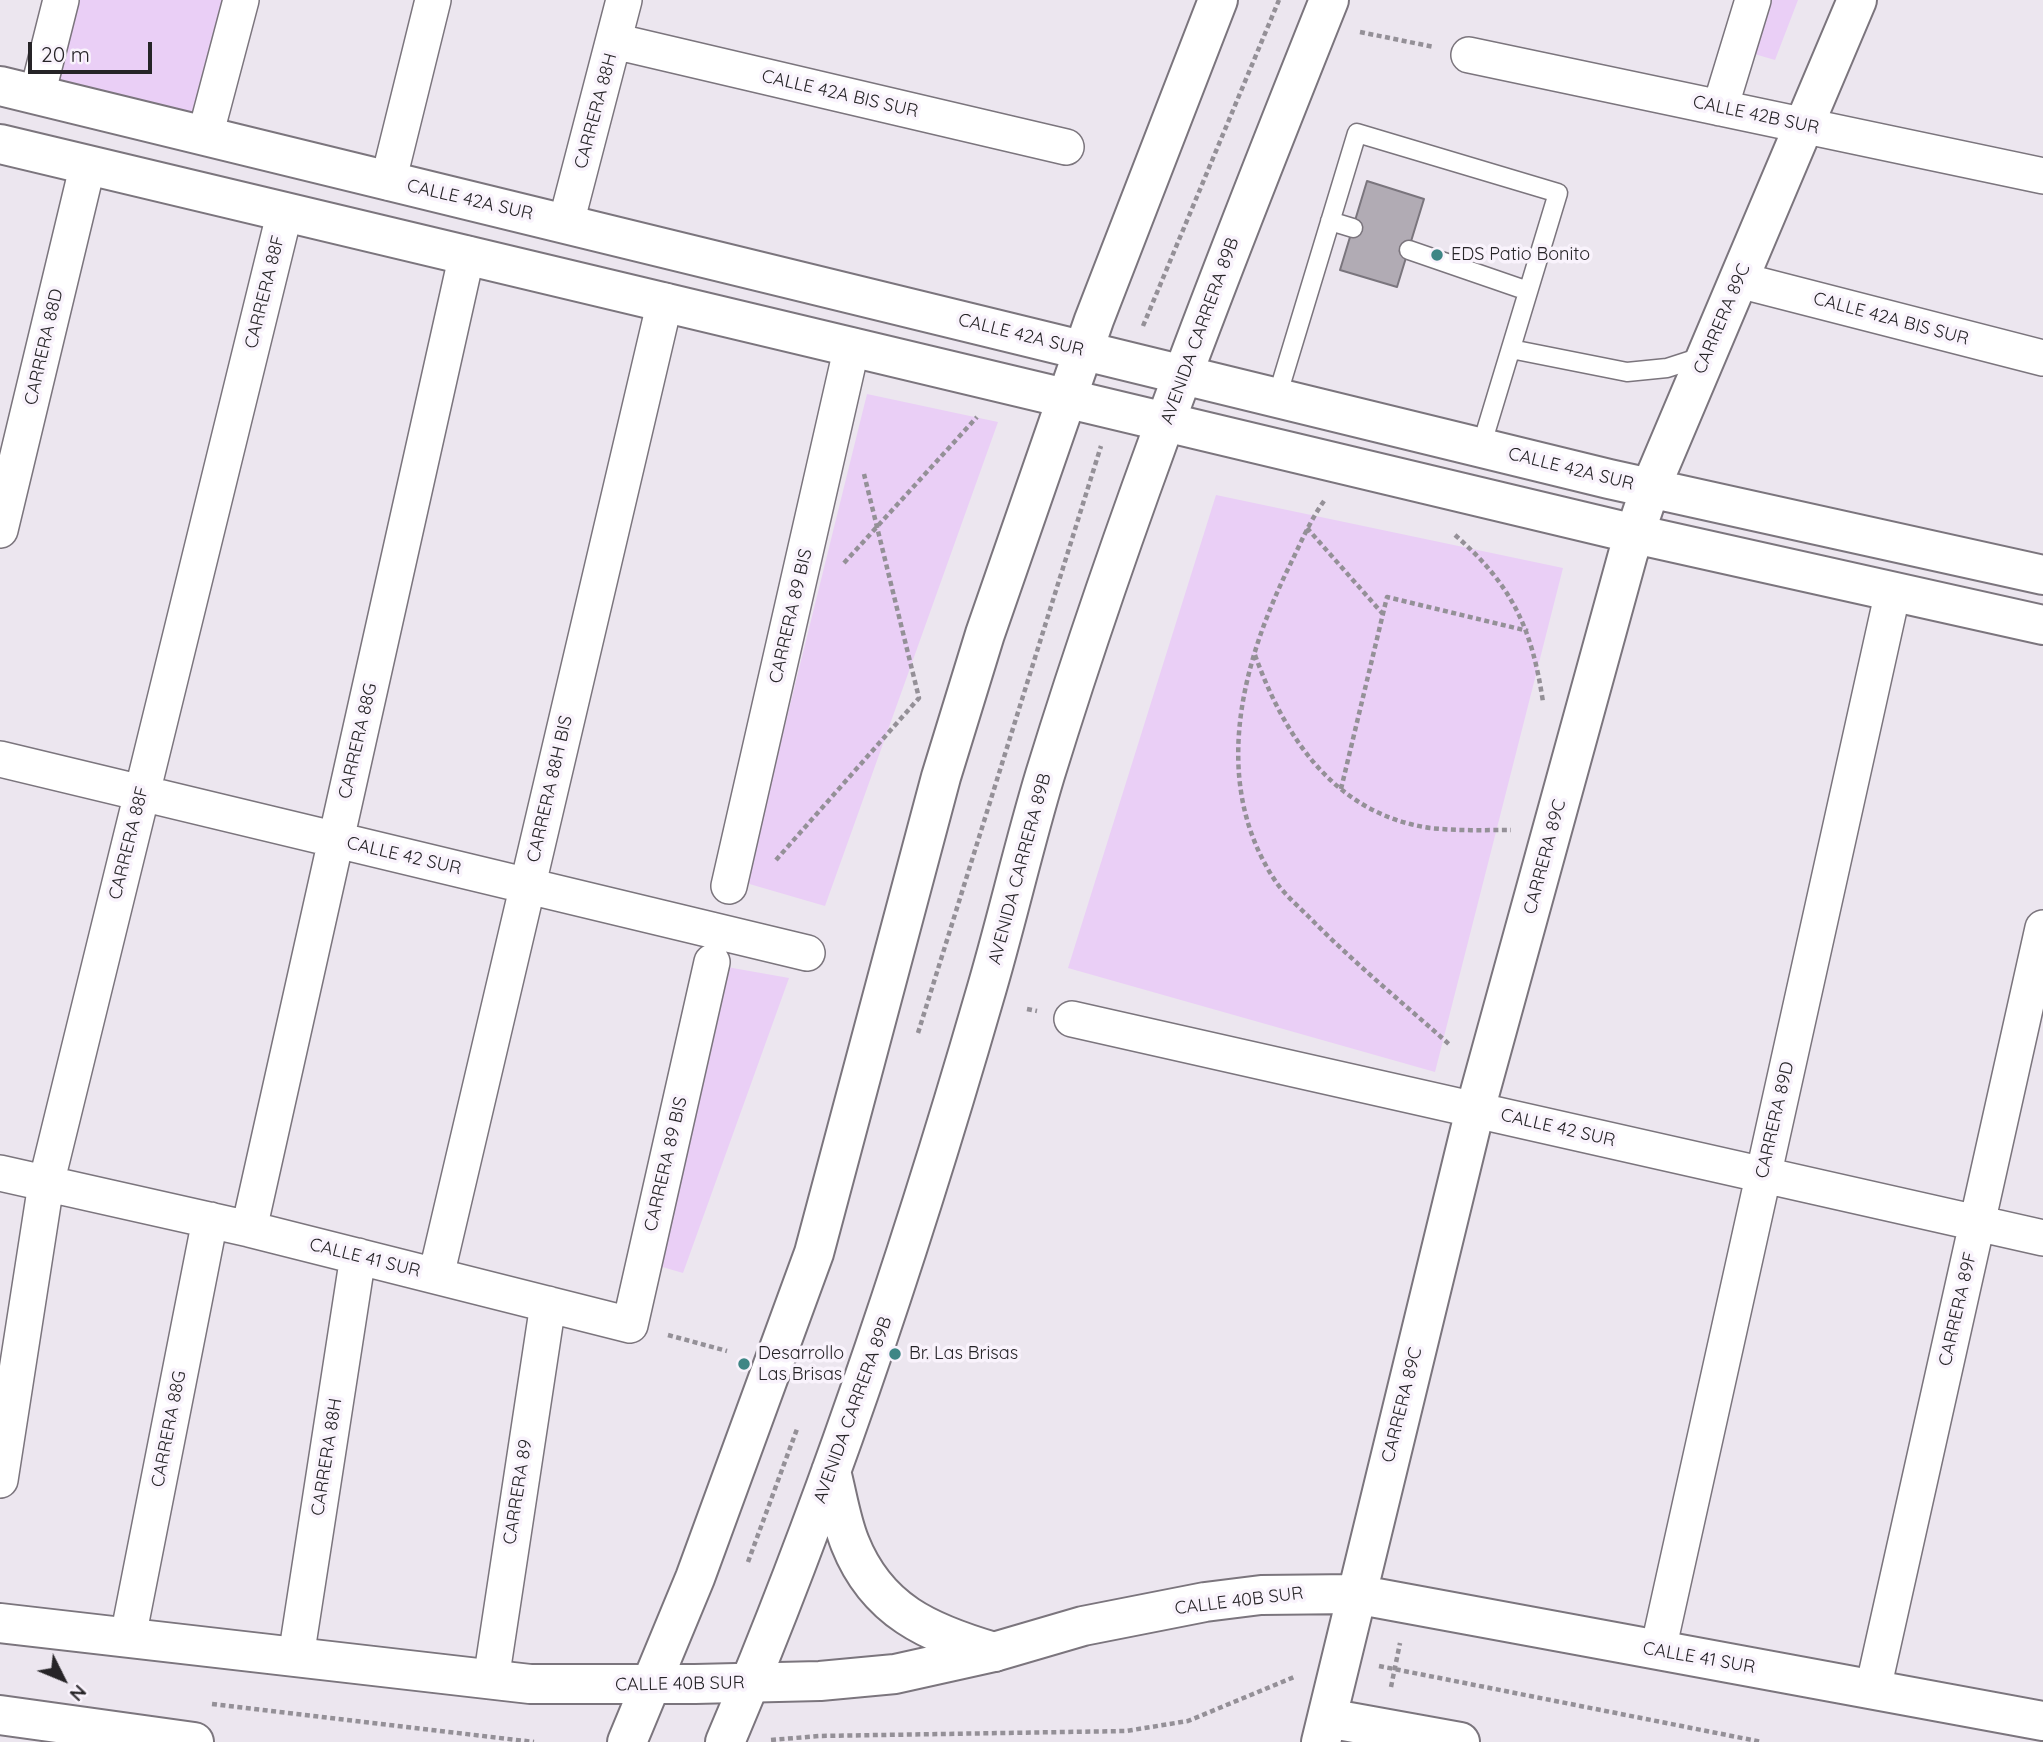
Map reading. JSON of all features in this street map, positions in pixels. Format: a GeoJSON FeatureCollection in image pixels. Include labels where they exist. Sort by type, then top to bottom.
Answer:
{"type":"FeatureCollection","features":[{"type":"Feature","properties":{"kind":"street"},"geometry":{"type":"LineString","coordinates":[[37,95],[61,0]]}},
{"type":"Feature","properties":{"kind":"street"},"geometry":{"type":"LineString","coordinates":[[205,136],[241,0]]}},
{"type":"Feature","properties":{"kind":"street"},"geometry":{"type":"LineString","coordinates":[[388,182],[433,0]]}},
{"type":"Feature","properties":{"kind":"street","name":"CARRERA 88H"},"geometry":{"type":"LineString","coordinates":[[566,223],[624,0]]}},
{"type":"Feature","properties":{"kind":"street"},"geometry":{"type":"LineString","coordinates":[[627,1742],[700,1565],[814,1253],[941,777],[985,634],[1084,351],[1218,0]]}},
{"type":"Feature","properties":{"kind":"street"},"geometry":{"type":"LineString","coordinates":[[1720,107],[1753,0]]}},
{"type":"Feature","properties":{"kind":"street","name":"CARRERA 89C"},"geometry":{"type":"LineString","coordinates":[[1324,1730],[1475,1110],[1635,534],[1650,489],[1857,0]]}},
{"type":"Feature","properties":{"kind":"street","name":"AVENIDA CARRERA 89B"},"geometry":{"type":"LineString","coordinates":[[744,1741],[751,1683],[885,1322],[984,998],[1044,778],[1076,678],[1230,247],[1338,14]]}},
{"type":"Feature","properties":{"kind":"street","name":"CALLE 42A BIS SUR"},"geometry":{"type":"LineString","coordinates":[[614,41],[1066,146]]}},
{"type":"Feature","properties":{"kind":"street","name":"CALLE 42B SUR"},"geometry":{"type":"LineString","coordinates":[[1469,55],[2043,176]]}},
{"type":"Feature","properties":{"kind":"street","name":"CALLE 42A SUR"},"geometry":{"type":"LineString","coordinates":[[0,86],[1650,489],[2043,575]]}},
{"type":"Feature","properties":{"kind":"street"},"geometry":{"type":"LineString","coordinates":[[0,144],[1635,534],[2043,625]]}},
{"type":"Feature","properties":{"kind":"street","name":"CARRERA 88D"},"geometry":{"type":"LineString","coordinates":[[0,530],[88,164]]}},
{"type":"Feature","properties":{"kind":"street","name":"CARRERA 88F"},"geometry":{"type":"LineString","coordinates":[[0,1480],[46,1184],[285,211]]}},
{"type":"Feature","properties":{"kind":"street","name":"CARRERA 88G"},"geometry":{"type":"LineString","coordinates":[[250,1229],[467,254]]}},
{"type":"Feature","properties":{"kind":"street","name":"CALLE 42A BIS SUR"},"geometry":{"type":"LineString","coordinates":[[1739,279],[2043,358]]}},
{"type":"Feature","properties":{"kind":"street","name":"CARRERA 88H BIS"},"geometry":{"type":"LineString","coordinates":[[436,1276],[665,301]]}},
{"type":"Feature","properties":{"kind":"street","name":"CARRERA 89 BIS"},"geometry":{"type":"LineString","coordinates":[[729,886],[852,346]]}},
{"type":"Feature","properties":{"kind":"street","name":"CARRERA 89D"},"geometry":{"type":"LineString","coordinates":[[1658,1650],[1893,591]]}},
{"type":"Feature","properties":{"kind":"street","name":"CALLE 42 SUR"},"geometry":{"type":"LineString","coordinates":[[0,759],[807,953]]}},
{"type":"Feature","properties":{"kind":"street","name":"CARRERA 89F"},"geometry":{"type":"LineString","coordinates":[[1873,1689],[2043,928]]}},
{"type":"Feature","properties":{"kind":"street","name":"CARRERA 89 BIS"},"geometry":{"type":"LineString","coordinates":[[630,1325],[712,962]]}},
{"type":"Feature","properties":{"kind":"street","name":"CALLE 42 SUR"},"geometry":{"type":"LineString","coordinates":[[1072,1018],[2043,1238]]}},
{"type":"Feature","properties":{"kind":"street","name":"CALLE 41 SUR"},"geometry":{"type":"LineString","coordinates":[[0,1173],[250,1229],[630,1325]]}},
{"type":"Feature","properties":{"kind":"street","name":"CARRERA 88G"},"geometry":{"type":"LineString","coordinates":[[128,1637],[210,1220]]}},
{"type":"Feature","properties":{"kind":"street","name":"CARRERA 88H"},"geometry":{"type":"LineString","coordinates":[[296,1657],[358,1256]]}},
{"type":"Feature","properties":{"kind":"street","name":"CARRERA 89"},"geometry":{"type":"LineString","coordinates":[[491,1680],[548,1304]]}},
{"type":"Feature","properties":{"kind":"street"},"geometry":{"type":"LineString","coordinates":[[831,1471],[849,1542],[864,1572],[889,1601],[917,1625],[994,1652]]}},
{"type":"Feature","properties":{"kind":"street","name":"CALLE 40B SUR"},"geometry":{"type":"LineString","coordinates":[[0,1623],[530,1685],[751,1683],[820,1681],[895,1674],[994,1652],[1083,1626],[1205,1602],[1273,1595],[1355,1594]]}},
{"type":"Feature","properties":{"kind":"street","name":"CALLE 41 SUR"},"geometry":{"type":"LineString","coordinates":[[1355,1594],[2043,1721]]}},
{"type":"Feature","properties":{"kind":"street"},"geometry":{"type":"LineString","coordinates":[[0,1715],[117,1737],[194,1742]]}},
{"type":"Feature","properties":{"kind":"street"},"geometry":{"type":"LineString","coordinates":[[1295,1742],[1324,1730],[1460,1742]]}},
{"type":"Feature","properties":{"kind":"lane"},"geometry":{"type":"LineString","coordinates":[[1277,397],[1357,133],[1558,193],[1481,447]]}},
{"type":"Feature","properties":{"kind":"lane"},"geometry":{"type":"LineString","coordinates":[[1330,220],[1353,228]]}},
{"type":"Feature","properties":{"kind":"lane"},"geometry":{"type":"LineString","coordinates":[[1409,250],[1528,291]]}},
{"type":"Feature","properties":{"kind":"lane"},"geometry":{"type":"LineString","coordinates":[[1511,349],[1627,372],[1668,368],[1707,355]]}},
{"type":"Feature","properties":{"kind":"path"},"geometry":{"type":"LineString","coordinates":[[1141,331],[1279,0]]}},
{"type":"Feature","properties":{"kind":"path"},"geometry":{"type":"LineString","coordinates":[[1338,14],[1469,55]]}},
{"type":"Feature","properties":{"kind":"path"},"geometry":{"type":"LineString","coordinates":[[836,572],[980,414]]}},
{"type":"Feature","properties":{"kind":"path"},"geometry":{"type":"LineString","coordinates":[[917,1037],[1105,432]]}},
{"type":"Feature","properties":{"kind":"path"},"geometry":{"type":"LineString","coordinates":[[775,861],[919,698],[863,468]]}},
{"type":"Feature","properties":{"kind":"path"},"geometry":{"type":"LineString","coordinates":[[1328,496],[1307,528],[1262,622],[1239,713],[1236,760],[1243,808],[1255,845],[1278,884],[1306,914],[1458,1053]]}},
{"type":"Feature","properties":{"kind":"path"},"geometry":{"type":"LineString","coordinates":[[1446,526],[1492,572],[1511,598],[1528,631],[1544,706]]}},
{"type":"Feature","properties":{"kind":"path"},"geometry":{"type":"LineString","coordinates":[[1307,528],[1382,614]]}},
{"type":"Feature","properties":{"kind":"path"},"geometry":{"type":"LineString","coordinates":[[1340,789],[1387,597],[1528,631]]}},
{"type":"Feature","properties":{"kind":"path"},"geometry":{"type":"LineString","coordinates":[[1254,654],[1268,692],[1287,729],[1312,763],[1340,789],[1385,814],[1428,828],[1517,830]]}},
{"type":"Feature","properties":{"kind":"path"},"geometry":{"type":"LineString","coordinates":[[630,1325],[727,1351]]}},
{"type":"Feature","properties":{"kind":"path"},"geometry":{"type":"LineString","coordinates":[[746,1565],[797,1427]]}},
{"type":"Feature","properties":{"kind":"path"},"geometry":{"type":"LineString","coordinates":[[1391,1686],[1402,1634]]}},
{"type":"Feature","properties":{"kind":"path"},"geometry":{"type":"LineString","coordinates":[[744,1741],[819,1736],[1126,1731],[1161,1728],[1188,1721],[1304,1673],[1338,1666],[1394,1669],[1762,1742]]}},
{"type":"Feature","properties":{"kind":"path"},"geometry":{"type":"LineString","coordinates":[[206,1703],[534,1742]]}},
{"type":"Feature","properties":{"kind":"shaded area"},"geometry":{"type":"Polygon","coordinates":[[[60,0],[241,0],[209,122],[41,80],[60,0]]]}},
{"type":"Feature","properties":{"kind":"shaded area"},"geometry":{"type":"Polygon","coordinates":[[[1767,0],[1798,0],[1775,60],[1751,53],[1767,0]]]}},
{"type":"Feature","properties":{"kind":"shaded area"},"geometry":{"type":"Polygon","coordinates":[[[867,394],[998,422],[825,906],[746,883],[867,394]]]}},
{"type":"Feature","properties":{"kind":"shaded area"},"geometry":{"type":"Polygon","coordinates":[[[1216,495],[1563,568],[1435,1072],[1068,968],[1216,495]]]}},
{"type":"Feature","properties":{"kind":"shaded area"},"geometry":{"type":"Polygon","coordinates":[[[727,967],[789,978],[683,1273],[659,1266],[727,967]]]}},
{"type":"Feature","properties":{"kind":"building"},"geometry":{"type":"Polygon","coordinates":[[[1367,181],[1424,199],[1397,287],[1340,270],[1367,181]]]}},
{"type":"Feature","properties":{"kind":"place","name":"EDS Patio Bonito"},"geometry":{"type":"Point","coordinates":[1437,255]}},
{"type":"Feature","properties":{"kind":"place","name":"Br. Las Brisas"},"geometry":{"type":"Point","coordinates":[895,1354]}},
{"type":"Feature","properties":{"kind":"place","name":"Desarrollo Las Brisas"},"geometry":{"type":"Point","coordinates":[744,1364]}}]}
